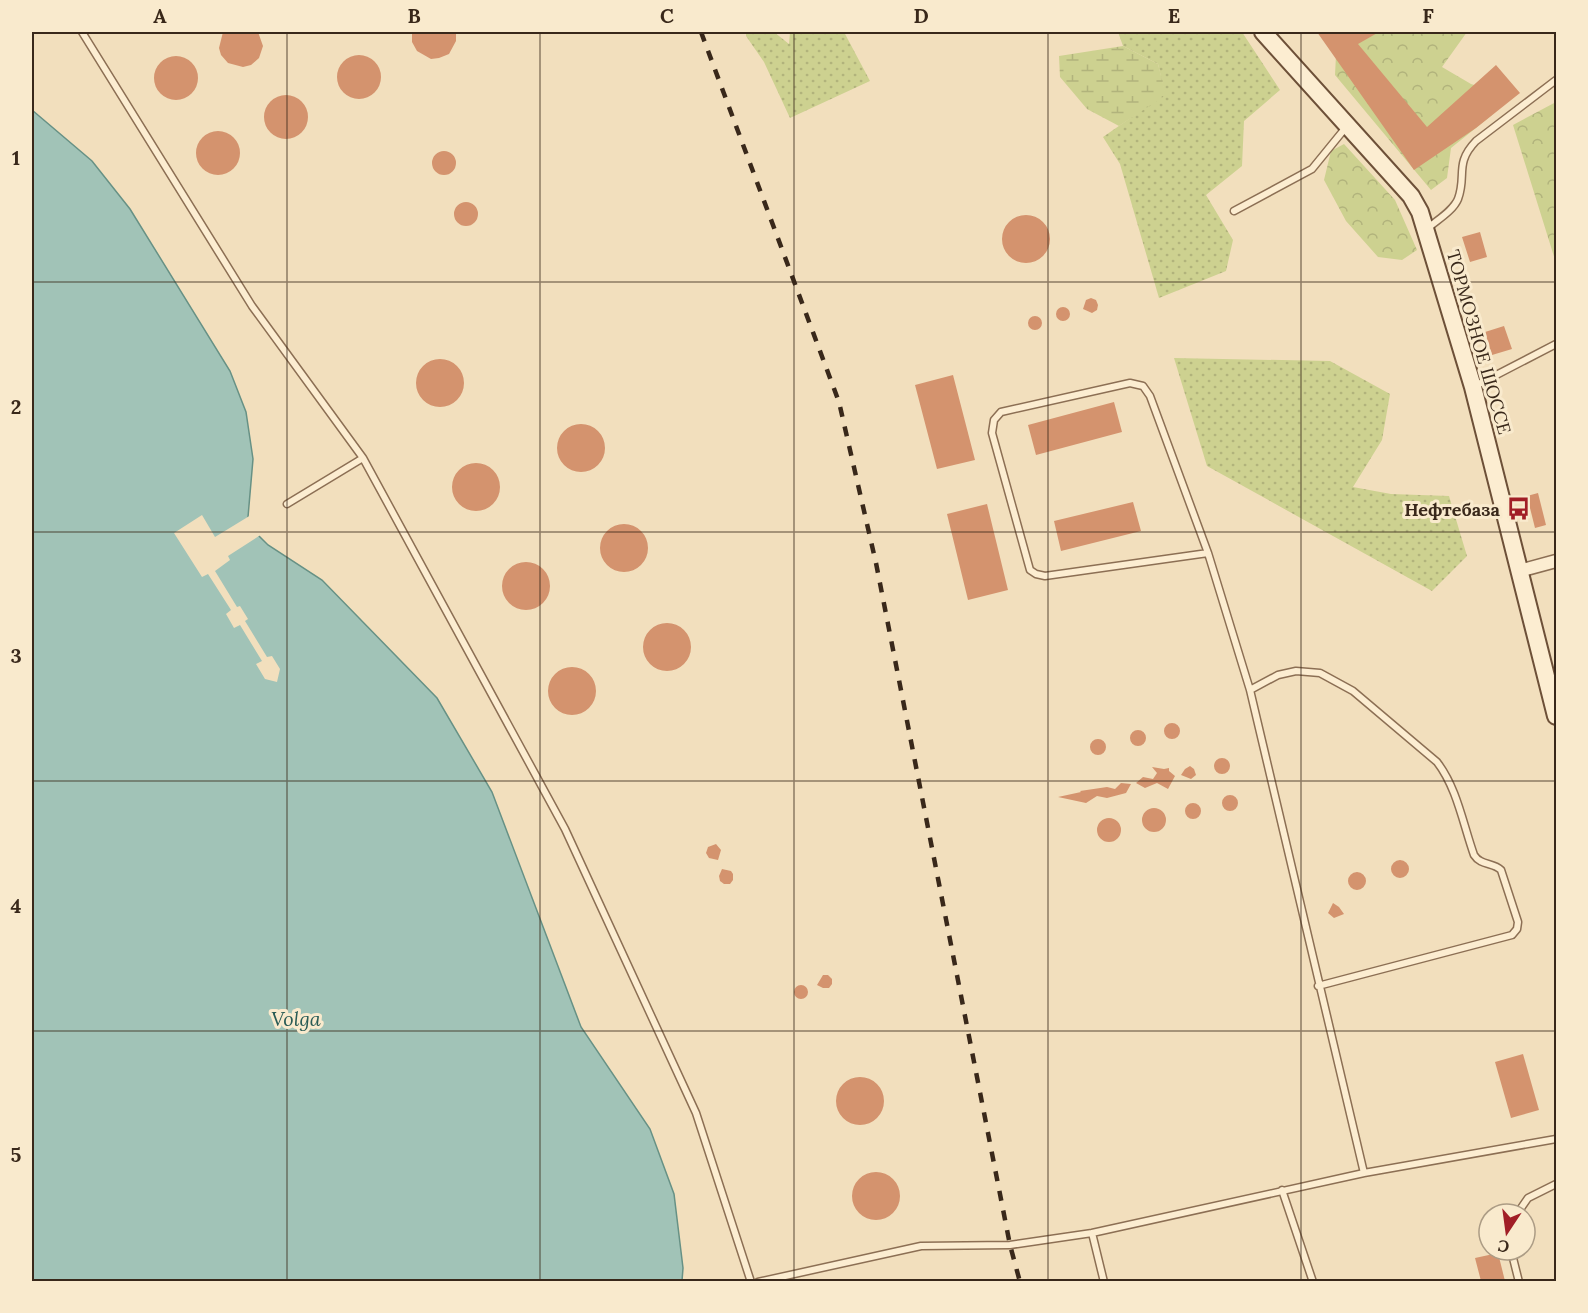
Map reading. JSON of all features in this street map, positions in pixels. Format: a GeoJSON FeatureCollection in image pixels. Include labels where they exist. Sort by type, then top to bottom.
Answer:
{"type":"FeatureCollection","features":[{"type":"Feature","properties":{"kind":"street","name":"ТОРМОЗНОЕ ШОССЕ"},"geometry":{"type":"LineString","coordinates":[[1263,32],[1411,196],[1420,212],[1473,387],[1557,716]]}},
{"type":"Feature","properties":{"kind":"street"},"geometry":{"type":"LineString","coordinates":[[1519,571],[1557,561]]}},
{"type":"Feature","properties":{"kind":"lane"},"geometry":{"type":"LineString","coordinates":[[81,32],[252,306],[363,458],[570,840],[696,1113],[751,1281]]}},
{"type":"Feature","properties":{"kind":"lane"},"geometry":{"type":"LineString","coordinates":[[1427,229],[1454,205],[1458,198],[1463,160],[1467,151],[1476,141],[1557,80]]}},
{"type":"Feature","properties":{"kind":"lane"},"geometry":{"type":"LineString","coordinates":[[1234,211],[1312,169],[1347,126]]}},
{"type":"Feature","properties":{"kind":"lane"},"geometry":{"type":"LineString","coordinates":[[1473,387],[1557,344]]}},
{"type":"Feature","properties":{"kind":"lane"},"geometry":{"type":"LineString","coordinates":[[1208,553],[1046,576],[1036,574],[1030,570],[992,433],[994,420],[1001,412],[1130,383],[1143,386],[1150,396],[1208,553],[1250,690],[1318,986],[1364,1173]]}},
{"type":"Feature","properties":{"kind":"lane"},"geometry":{"type":"LineString","coordinates":[[287,504],[363,458]]}},
{"type":"Feature","properties":{"kind":"lane"},"geometry":{"type":"LineString","coordinates":[[1250,690],[1278,675],[1296,671],[1320,673],[1353,691],[1437,762],[1452,788],[1474,855],[1481,863],[1501,870],[1518,922],[1517,929],[1512,935],[1318,986]]}},
{"type":"Feature","properties":{"kind":"lane"},"geometry":{"type":"LineString","coordinates":[[758,1281],[921,1246],[1010,1245],[1092,1233],[1364,1173],[1557,1139]]}},
{"type":"Feature","properties":{"kind":"lane"},"geometry":{"type":"LineString","coordinates":[[1525,1202],[1528,1198],[1557,1184]]}},
{"type":"Feature","properties":{"kind":"lane"},"geometry":{"type":"LineString","coordinates":[[1282,1190],[1313,1281]]}},
{"type":"Feature","properties":{"kind":"lane"},"geometry":{"type":"LineString","coordinates":[[1092,1233],[1104,1281]]}},
{"type":"Feature","properties":{"kind":"lane"},"geometry":{"type":"LineString","coordinates":[[1514,1262],[1519,1281]]}},
{"type":"Feature","properties":{"kind":"green space"},"geometry":{"type":"Polygon","coordinates":[[[746,32],[774,32],[789,44],[790,32],[844,32],[870,81],[790,118],[764,62],[746,36],[746,32]]]}},
{"type":"Feature","properties":{"kind":"green space"},"geometry":{"type":"Polygon","coordinates":[[[1118,32],[1242,32],[1280,90],[1244,121],[1242,166],[1206,195],[1233,240],[1226,271],[1159,298],[1120,164],[1103,137],[1165,94],[1158,64],[1123,46],[1118,32]]]}},
{"type":"Feature","properties":{"kind":"green space"},"geometry":{"type":"Polygon","coordinates":[[[1335,32],[1467,32],[1442,67],[1471,84],[1497,92],[1492,115],[1451,148],[1447,178],[1431,190],[1335,75],[1337,35],[1335,32]]]}},
{"type":"Feature","properties":{"kind":"green space"},"geometry":{"type":"Polygon","coordinates":[[[1123,46],[1158,64],[1166,95],[1119,126],[1087,109],[1060,77],[1059,56],[1123,46]]]}},
{"type":"Feature","properties":{"kind":"green space"},"geometry":{"type":"Polygon","coordinates":[[[1556,102],[1556,263],[1513,125],[1556,102]]]}},
{"type":"Feature","properties":{"kind":"green space"},"geometry":{"type":"Polygon","coordinates":[[[1344,144],[1395,200],[1417,250],[1402,260],[1378,257],[1346,221],[1324,180],[1331,151],[1344,144]]]}},
{"type":"Feature","properties":{"kind":"green space"},"geometry":{"type":"Polygon","coordinates":[[[1174,358],[1330,361],[1390,394],[1382,440],[1353,487],[1391,494],[1449,496],[1467,556],[1432,591],[1207,466],[1174,358]]]}},
{"type":"Feature","properties":{"kind":"water","name":"Volga"},"geometry":{"type":"Polygon","coordinates":[[[32,110],[92,161],[130,209],[230,371],[246,412],[253,459],[248,517],[259,536],[268,545],[322,580],[437,698],[492,792],[581,1027],[650,1129],[674,1194],[683,1268],[682,1281],[32,1281],[32,110]]]}},
{"type":"Feature","properties":{"kind":"pier"},"geometry":{"type":"Polygon","coordinates":[[[202,515],[215,537],[251,515],[262,534],[228,556],[230,560],[215,571],[237,607],[240,606],[248,619],[245,621],[267,657],[272,656],[280,669],[277,682],[265,679],[256,664],[262,661],[240,625],[234,628],[226,614],[231,610],[208,574],[202,577],[174,533],[202,515]]]}},
{"type":"Feature","properties":{"kind":"building"},"geometry":{"type":"Polygon","coordinates":[[[223,32],[258,32],[263,46],[259,58],[251,65],[243,67],[228,63],[221,55],[219,48],[223,32]]]}},
{"type":"Feature","properties":{"kind":"building"},"geometry":{"type":"Polygon","coordinates":[[[412,32],[456,32],[456,41],[449,54],[431,59],[417,51],[412,42],[412,32]]]}},
{"type":"Feature","properties":{"kind":"building"},"geometry":{"type":"Polygon","coordinates":[[[1317,32],[1379,32],[1358,44],[1427,127],[1496,65],[1520,93],[1476,128],[1414,170],[1317,32]]]}},
{"type":"Feature","properties":{"kind":"building"},"geometry":{"type":"Polygon","coordinates":[[[359,55],[375,61],[381,77],[375,93],[359,99],[343,93],[337,77],[343,61],[359,55]]]}},
{"type":"Feature","properties":{"kind":"building"},"geometry":{"type":"Polygon","coordinates":[[[176,56],[192,62],[198,78],[192,94],[176,100],[160,94],[154,78],[160,62],[176,56]]]}},
{"type":"Feature","properties":{"kind":"building"},"geometry":{"type":"Polygon","coordinates":[[[286,95],[302,101],[308,117],[302,133],[286,139],[270,133],[264,117],[270,101],[286,95]]]}},
{"type":"Feature","properties":{"kind":"building"},"geometry":{"type":"Polygon","coordinates":[[[218,131],[234,137],[240,153],[234,169],[218,175],[202,169],[196,153],[202,137],[218,131]]]}},
{"type":"Feature","properties":{"kind":"building"},"geometry":{"type":"Polygon","coordinates":[[[439,151],[449,151],[456,158],[456,168],[449,175],[439,175],[432,168],[432,158],[439,151]]]}},
{"type":"Feature","properties":{"kind":"building"},"geometry":{"type":"Polygon","coordinates":[[[461,202],[471,202],[478,209],[478,219],[471,226],[461,226],[454,219],[454,209],[461,202]]]}},
{"type":"Feature","properties":{"kind":"building"},"geometry":{"type":"Polygon","coordinates":[[[1021,215],[1031,215],[1043,222],[1050,234],[1050,244],[1043,256],[1031,263],[1021,263],[1006,252],[1002,244],[1002,234],[1013,219],[1021,215]]]}},
{"type":"Feature","properties":{"kind":"building"},"geometry":{"type":"Polygon","coordinates":[[[1480,232],[1487,257],[1470,262],[1462,237],[1480,232]]]}},
{"type":"Feature","properties":{"kind":"building"},"geometry":{"type":"Polygon","coordinates":[[[1091,298],[1096,300],[1098,305],[1097,310],[1092,313],[1083,309],[1086,300],[1091,298]]]}},
{"type":"Feature","properties":{"kind":"building"},"geometry":{"type":"Polygon","coordinates":[[[1060,307],[1066,307],[1070,314],[1066,321],[1060,321],[1056,317],[1056,311],[1060,307]]]}},
{"type":"Feature","properties":{"kind":"building"},"geometry":{"type":"Polygon","coordinates":[[[1032,316],[1038,316],[1042,323],[1038,330],[1032,330],[1028,326],[1028,320],[1032,316]]]}},
{"type":"Feature","properties":{"kind":"building"},"geometry":{"type":"Polygon","coordinates":[[[1504,326],[1512,349],[1492,355],[1485,332],[1504,326]]]}},
{"type":"Feature","properties":{"kind":"building"},"geometry":{"type":"Polygon","coordinates":[[[435,359],[445,359],[457,366],[464,378],[464,388],[457,400],[445,407],[435,407],[420,396],[416,388],[416,378],[427,363],[435,359]]]}},
{"type":"Feature","properties":{"kind":"building"},"geometry":{"type":"Polygon","coordinates":[[[953,375],[975,460],[937,469],[915,385],[953,375]]]}},
{"type":"Feature","properties":{"kind":"building"},"geometry":{"type":"Polygon","coordinates":[[[1114,402],[1122,432],[1036,455],[1028,425],[1114,402]]]}},
{"type":"Feature","properties":{"kind":"building"},"geometry":{"type":"Polygon","coordinates":[[[576,424],[586,424],[598,431],[605,443],[605,453],[598,465],[586,472],[576,472],[561,461],[557,453],[557,443],[568,428],[576,424]]]}},
{"type":"Feature","properties":{"kind":"building"},"geometry":{"type":"Polygon","coordinates":[[[471,463],[481,463],[493,470],[500,482],[500,492],[493,504],[481,511],[471,511],[456,500],[452,492],[452,482],[463,467],[471,463]]]}},
{"type":"Feature","properties":{"kind":"building"},"geometry":{"type":"Polygon","coordinates":[[[1538,493],[1546,525],[1535,528],[1527,496],[1538,493]]]}},
{"type":"Feature","properties":{"kind":"building"},"geometry":{"type":"Polygon","coordinates":[[[1133,502],[1141,531],[1061,551],[1054,521],[1133,502]]]}},
{"type":"Feature","properties":{"kind":"building"},"geometry":{"type":"Polygon","coordinates":[[[987,504],[1008,590],[968,600],[947,514],[987,504]]]}},
{"type":"Feature","properties":{"kind":"building"},"geometry":{"type":"Polygon","coordinates":[[[619,524],[629,524],[641,531],[648,543],[648,553],[641,565],[629,572],[619,572],[604,561],[600,553],[600,543],[611,528],[619,524]]]}},
{"type":"Feature","properties":{"kind":"building"},"geometry":{"type":"Polygon","coordinates":[[[521,562],[531,562],[543,569],[550,581],[550,591],[543,603],[531,610],[521,610],[506,599],[502,591],[502,581],[513,566],[521,562]]]}},
{"type":"Feature","properties":{"kind":"building"},"geometry":{"type":"Polygon","coordinates":[[[662,623],[672,623],[684,630],[691,642],[691,652],[684,664],[672,671],[662,671],[647,660],[643,652],[643,642],[654,627],[662,623]]]}},
{"type":"Feature","properties":{"kind":"building"},"geometry":{"type":"Polygon","coordinates":[[[567,667],[577,667],[589,674],[596,686],[596,696],[589,708],[577,715],[567,715],[552,704],[548,696],[548,686],[559,671],[567,667]]]}},
{"type":"Feature","properties":{"kind":"building"},"geometry":{"type":"Polygon","coordinates":[[[1169,723],[1175,723],[1180,731],[1178,737],[1169,739],[1164,734],[1164,728],[1169,723]]]}},
{"type":"Feature","properties":{"kind":"building"},"geometry":{"type":"Polygon","coordinates":[[[1135,730],[1141,730],[1146,738],[1144,744],[1135,746],[1130,741],[1130,735],[1135,730]]]}},
{"type":"Feature","properties":{"kind":"building"},"geometry":{"type":"Polygon","coordinates":[[[1095,739],[1101,739],[1106,747],[1104,753],[1095,755],[1090,750],[1090,744],[1095,739]]]}},
{"type":"Feature","properties":{"kind":"building"},"geometry":{"type":"Polygon","coordinates":[[[1219,758],[1225,758],[1230,766],[1228,772],[1219,774],[1214,769],[1214,763],[1219,758]]]}},
{"type":"Feature","properties":{"kind":"building"},"geometry":{"type":"Polygon","coordinates":[[[1190,766],[1196,775],[1191,779],[1181,775],[1190,766]]]}},
{"type":"Feature","properties":{"kind":"building"},"geometry":{"type":"Polygon","coordinates":[[[1152,767],[1169,768],[1175,776],[1168,789],[1157,783],[1145,788],[1136,783],[1143,777],[1153,779],[1157,773],[1152,767]]]}},
{"type":"Feature","properties":{"kind":"building"},"geometry":{"type":"Polygon","coordinates":[[[1121,783],[1131,784],[1126,793],[1107,798],[1097,796],[1086,803],[1058,797],[1107,787],[1115,789],[1121,783]]]}},
{"type":"Feature","properties":{"kind":"building"},"geometry":{"type":"Polygon","coordinates":[[[1227,795],[1233,795],[1238,803],[1236,809],[1227,811],[1222,806],[1222,800],[1227,795]]]}},
{"type":"Feature","properties":{"kind":"building"},"geometry":{"type":"Polygon","coordinates":[[[1190,803],[1196,803],[1201,811],[1199,817],[1190,819],[1185,814],[1185,808],[1190,803]]]}},
{"type":"Feature","properties":{"kind":"building"},"geometry":{"type":"Polygon","coordinates":[[[1154,808],[1159,809],[1165,815],[1165,825],[1159,831],[1154,832],[1149,831],[1143,825],[1142,820],[1143,815],[1149,809],[1154,808]]]}},
{"type":"Feature","properties":{"kind":"building"},"geometry":{"type":"Polygon","coordinates":[[[1109,818],[1114,819],[1120,825],[1120,835],[1114,841],[1109,842],[1104,841],[1098,835],[1097,830],[1098,825],[1104,819],[1109,818]]]}},
{"type":"Feature","properties":{"kind":"building"},"geometry":{"type":"Polygon","coordinates":[[[716,844],[721,850],[718,860],[709,858],[706,853],[708,847],[716,844]]]}},
{"type":"Feature","properties":{"kind":"building"},"geometry":{"type":"Polygon","coordinates":[[[1396,860],[1404,860],[1409,865],[1407,876],[1396,878],[1391,873],[1391,865],[1396,860]]]}},
{"type":"Feature","properties":{"kind":"building"},"geometry":{"type":"Polygon","coordinates":[[[722,869],[731,871],[733,874],[730,884],[720,881],[719,876],[722,869]]]}},
{"type":"Feature","properties":{"kind":"building"},"geometry":{"type":"Polygon","coordinates":[[[1353,872],[1361,872],[1366,877],[1364,888],[1353,890],[1348,885],[1348,877],[1353,872]]]}},
{"type":"Feature","properties":{"kind":"building"},"geometry":{"type":"Polygon","coordinates":[[[1333,903],[1344,914],[1334,918],[1328,913],[1333,903]]]}},
{"type":"Feature","properties":{"kind":"building"},"geometry":{"type":"Polygon","coordinates":[[[823,975],[828,975],[832,979],[829,988],[817,985],[823,975]]]}},
{"type":"Feature","properties":{"kind":"building"},"geometry":{"type":"Polygon","coordinates":[[[798,985],[804,985],[808,992],[804,999],[798,999],[794,995],[794,989],[798,985]]]}},
{"type":"Feature","properties":{"kind":"building"},"geometry":{"type":"Polygon","coordinates":[[[1523,1054],[1539,1110],[1511,1118],[1495,1062],[1523,1054]]]}},
{"type":"Feature","properties":{"kind":"building"},"geometry":{"type":"Polygon","coordinates":[[[860,1077],[877,1084],[884,1101],[877,1118],[860,1125],[843,1118],[836,1101],[843,1084],[860,1077]]]}},
{"type":"Feature","properties":{"kind":"building"},"geometry":{"type":"Polygon","coordinates":[[[876,1172],[893,1179],[900,1196],[893,1213],[876,1220],[859,1213],[852,1196],[859,1179],[876,1172]]]}},
{"type":"Feature","properties":{"kind":"building"},"geometry":{"type":"Polygon","coordinates":[[[1475,1258],[1477,1258],[1477,1262],[1500,1262],[1505,1281],[1481,1281],[1475,1258]]]}},
{"type":"Feature","properties":{"kind":"railway"},"geometry":{"type":"LineString","coordinates":[[701,32],[839,402],[876,563],[1010,1245],[1020,1282]]}},
{"type":"Feature","properties":{"kind":"place","name":"Нефтебаза"},"geometry":{"type":"Point","coordinates":[1518,509]}}]}
